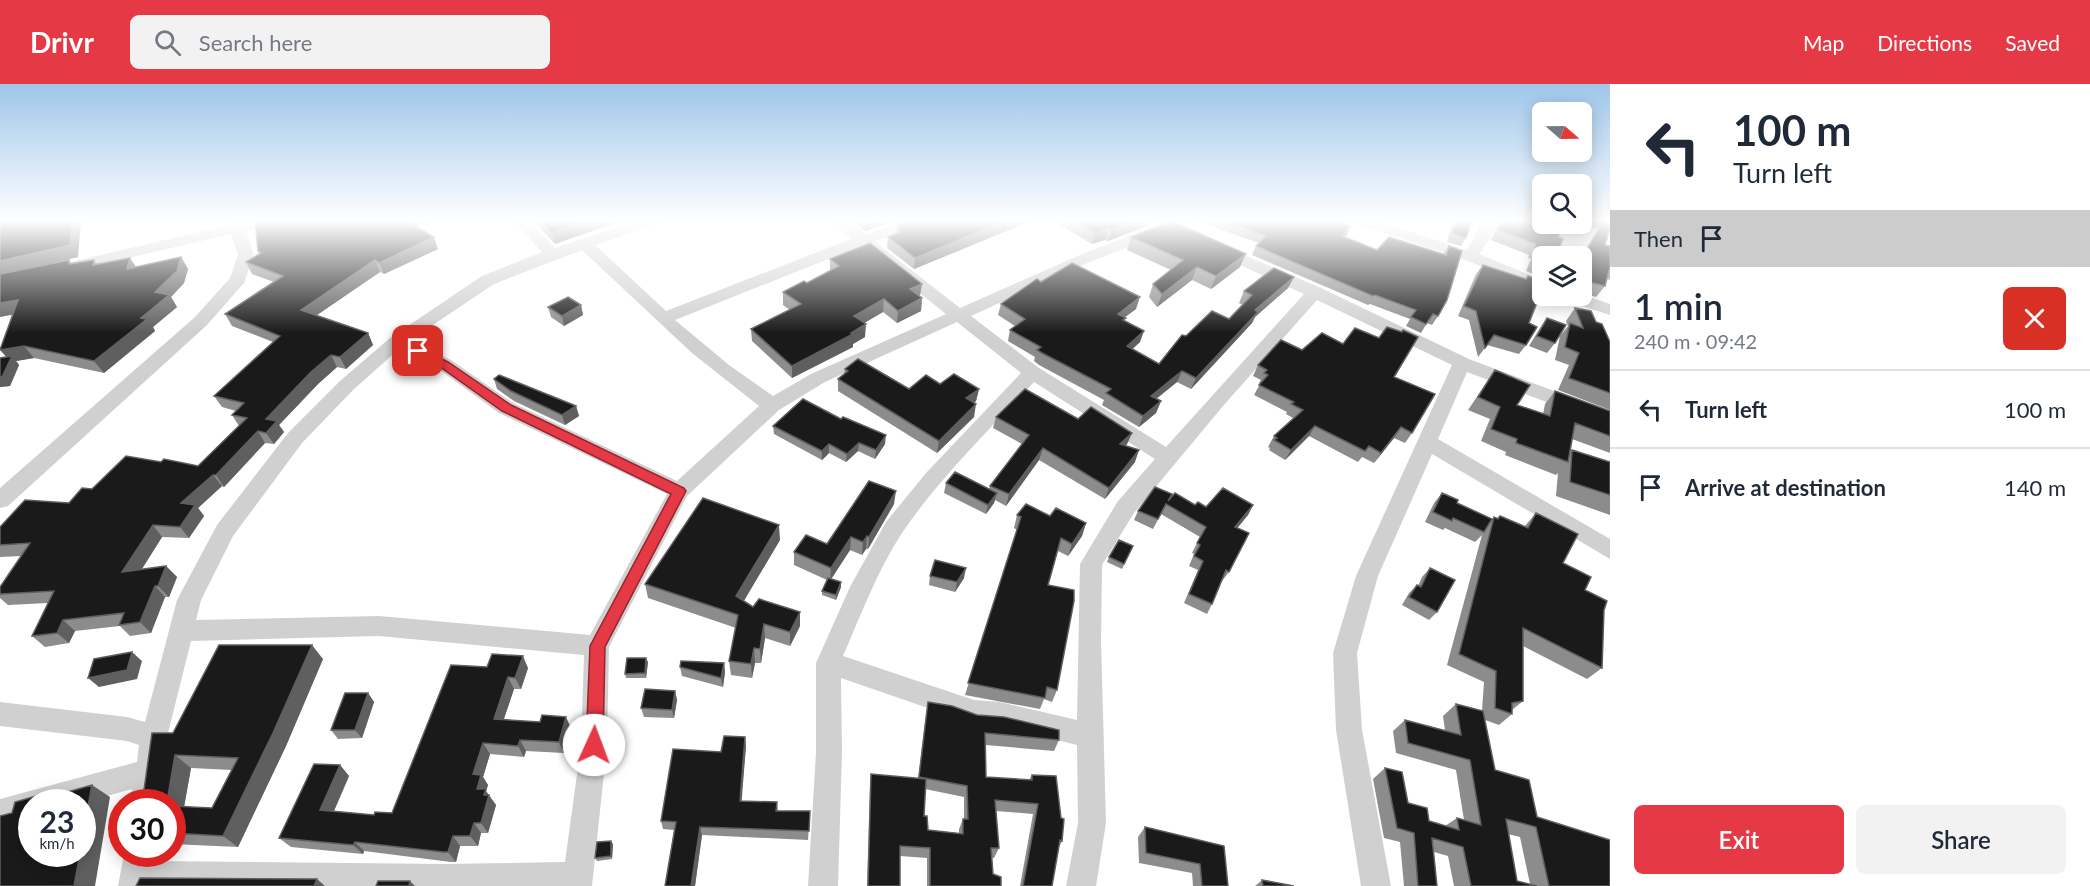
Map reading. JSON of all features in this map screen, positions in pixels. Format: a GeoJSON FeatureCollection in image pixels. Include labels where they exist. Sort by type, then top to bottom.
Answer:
{"type":"FeatureCollection","features":[{"type":"Feature","properties":{"kind":"street"},"geometry":{"type":"LineString","coordinates":[[56,269],[107,257]]}},
{"type":"Feature","properties":{"kind":"street"},"geometry":{"type":"LineString","coordinates":[[0,500],[201,321],[238,279],[245,257]]}},
{"type":"Feature","properties":{"kind":"street"},"geometry":{"type":"LineString","coordinates":[[145,789],[154,737],[189,600],[225,531],[295,438],[347,385],[396,342],[488,280],[544,257]]}},
{"type":"Feature","properties":{"kind":"street"},"geometry":{"type":"LineString","coordinates":[[600,257],[736,382],[772,405]]}},
{"type":"Feature","properties":{"kind":"street"},"geometry":{"type":"LineString","coordinates":[[665,318],[818,257]]}},
{"type":"Feature","properties":{"kind":"street"},"geometry":{"type":"LineString","coordinates":[[885,257],[961,314],[1032,372],[1168,458]]}},
{"type":"Feature","properties":{"kind":"street"},"geometry":{"type":"LineString","coordinates":[[136,872],[577,882],[594,745],[597,646],[679,491],[772,405],[818,378],[1079,261],[1092,257]]}},
{"type":"Feature","properties":{"kind":"street"},"geometry":{"type":"LineString","coordinates":[[1241,257],[1462,363],[1610,419]]}},
{"type":"Feature","properties":{"kind":"street"},"geometry":{"type":"LineString","coordinates":[[1472,257],[1532,282]]}},
{"type":"Feature","properties":{"kind":"street"},"geometry":{"type":"LineString","coordinates":[[1081,886],[1092,823],[1091,564],[1126,507],[1315,292]]}},
{"type":"Feature","properties":{"kind":"street"},"geometry":{"type":"LineString","coordinates":[[1592,304],[1610,310]]}},
{"type":"Feature","properties":{"kind":"street"},"geometry":{"type":"LineString","coordinates":[[396,342],[444,364],[506,408],[679,491]]}},
{"type":"Feature","properties":{"kind":"street"},"geometry":{"type":"LineString","coordinates":[[1376,886],[1349,730],[1345,653],[1367,576],[1462,363]]}},
{"type":"Feature","properties":{"kind":"street"},"geometry":{"type":"LineString","coordinates":[[823,886],[829,752],[828,663],[862,587],[894,528],[933,478],[1032,372]]}},
{"type":"Feature","properties":{"kind":"street"},"geometry":{"type":"LineString","coordinates":[[1427,442],[1610,550]]}},
{"type":"Feature","properties":{"kind":"street"},"geometry":{"type":"LineString","coordinates":[[182,631],[379,626],[597,646]]}},
{"type":"Feature","properties":{"kind":"street"},"geometry":{"type":"LineString","coordinates":[[828,663],[974,712],[999,714],[1091,736]]}},
{"type":"Feature","properties":{"kind":"street"},"geometry":{"type":"LineString","coordinates":[[0,714],[127,729],[154,737]]}},
{"type":"Feature","properties":{"kind":"street"},"geometry":{"type":"LineString","coordinates":[[85,789],[147,772]]}},
{"type":"Feature","properties":{"kind":"street"},"geometry":{"type":"LineString","coordinates":[[0,813],[18,808]]}},
{"type":"Feature","properties":{"kind":"building"},"geometry":{"type":"Polygon","coordinates":[[[0,257],[16,257],[0,261],[0,257]]]}},
{"type":"Feature","properties":{"kind":"building"},"geometry":{"type":"Polygon","coordinates":[[[181,257],[177,271],[155,292],[169,295],[141,318],[147,319],[94,361],[24,346],[0,350],[18,300],[0,303],[0,274],[69,260],[69,264],[94,260],[93,265],[130,258],[127,269],[181,257]]]}},
{"type":"Feature","properties":{"kind":"building"},"geometry":{"type":"Polygon","coordinates":[[[254,257],[391,257],[379,263],[375,260],[301,310],[368,333],[340,357],[331,355],[311,372],[266,419],[277,421],[266,433],[258,431],[216,475],[213,475],[181,503],[195,505],[180,527],[153,525],[122,572],[166,566],[140,622],[119,625],[124,613],[63,620],[57,633],[32,636],[54,591],[0,594],[0,587],[30,543],[0,545],[0,527],[25,500],[69,503],[82,488],[92,489],[126,456],[161,462],[164,459],[198,466],[247,418],[232,415],[244,403],[214,396],[280,336],[225,314],[283,276],[246,262],[254,257]]]}},
{"type":"Feature","properties":{"kind":"building"},"geometry":{"type":"Polygon","coordinates":[[[888,257],[922,284],[910,289],[922,298],[898,311],[884,299],[854,316],[866,324],[851,333],[853,334],[792,366],[751,329],[801,304],[783,292],[804,281],[807,283],[839,266],[830,259],[888,257]]]}},
{"type":"Feature","properties":{"kind":"building"},"geometry":{"type":"Polygon","coordinates":[[[1177,257],[1241,257],[1216,276],[1197,267],[1162,294],[1153,284],[1183,260],[1177,257]]]}},
{"type":"Feature","properties":{"kind":"building"},"geometry":{"type":"Polygon","coordinates":[[[1283,257],[1460,257],[1447,300],[1438,316],[1433,314],[1426,324],[1411,317],[1416,310],[1373,296],[1283,257]]]}},
{"type":"Feature","properties":{"kind":"building"},"geometry":{"type":"Polygon","coordinates":[[[1592,257],[1610,257],[1605,286],[1592,283],[1592,257]]]}},
{"type":"Feature","properties":{"kind":"building"},"geometry":{"type":"Polygon","coordinates":[[[1072,263],[1140,297],[1118,314],[1126,318],[1123,320],[1144,331],[1127,346],[1159,364],[1182,335],[1186,336],[1212,311],[1229,319],[1252,295],[1244,291],[1274,268],[1294,277],[1255,310],[1258,312],[1196,378],[1182,371],[1151,396],[1161,401],[1143,416],[1106,393],[1111,389],[1042,353],[1037,350],[1041,347],[1010,330],[1025,319],[1001,304],[1037,279],[1041,282],[1072,263]]]}},
{"type":"Feature","properties":{"kind":"building"},"geometry":{"type":"Polygon","coordinates":[[[1483,265],[1526,279],[1528,276],[1532,277],[1532,306],[1536,306],[1529,323],[1537,327],[1526,345],[1494,335],[1485,348],[1476,311],[1464,306],[1483,265]]]}},
{"type":"Feature","properties":{"kind":"building"},"geometry":{"type":"Polygon","coordinates":[[[568,297],[581,305],[562,316],[548,307],[568,297]]]}},
{"type":"Feature","properties":{"kind":"building"},"geometry":{"type":"Polygon","coordinates":[[[1575,308],[1591,311],[1596,322],[1602,324],[1610,342],[1610,393],[1569,378],[1579,353],[1565,347],[1570,323],[1583,328],[1575,308]]]}},
{"type":"Feature","properties":{"kind":"building"},"geometry":{"type":"Polygon","coordinates":[[[1547,318],[1566,325],[1555,343],[1537,336],[1547,318]]]}},
{"type":"Feature","properties":{"kind":"building"},"geometry":{"type":"Polygon","coordinates":[[[1387,327],[1402,332],[1403,330],[1418,337],[1394,377],[1435,394],[1412,433],[1401,427],[1381,453],[1369,446],[1365,451],[1315,426],[1291,450],[1274,440],[1277,438],[1274,436],[1303,410],[1291,404],[1294,402],[1259,385],[1268,375],[1264,373],[1267,370],[1258,365],[1281,340],[1302,350],[1322,333],[1343,344],[1355,328],[1379,338],[1387,327]]]}},
{"type":"Feature","properties":{"kind":"building"},"geometry":{"type":"Polygon","coordinates":[[[12,356],[2,377],[0,377],[0,358],[12,356]]]}},
{"type":"Feature","properties":{"kind":"building"},"geometry":{"type":"Polygon","coordinates":[[[858,359],[909,389],[926,375],[940,384],[954,374],[979,389],[966,398],[976,404],[939,441],[838,379],[848,371],[845,369],[858,359]]]}},
{"type":"Feature","properties":{"kind":"building"},"geometry":{"type":"Polygon","coordinates":[[[1495,370],[1530,385],[1517,405],[1550,416],[1555,391],[1610,411],[1610,436],[1575,423],[1568,462],[1516,443],[1517,439],[1491,429],[1500,407],[1478,397],[1495,370]]]}},
{"type":"Feature","properties":{"kind":"building"},"geometry":{"type":"Polygon","coordinates":[[[499,375],[576,406],[562,415],[511,391],[494,379],[499,375]]]}},
{"type":"Feature","properties":{"kind":"building"},"geometry":{"type":"Polygon","coordinates":[[[1025,389],[1078,419],[1091,407],[1132,433],[1120,444],[1139,450],[1109,488],[1043,448],[1009,494],[990,486],[1029,435],[996,417],[1025,389]]]}},
{"type":"Feature","properties":{"kind":"building"},"geometry":{"type":"Polygon","coordinates":[[[803,399],[841,419],[843,417],[886,435],[876,450],[859,443],[847,454],[829,444],[822,451],[773,426],[803,399]]]}},
{"type":"Feature","properties":{"kind":"building"},"geometry":{"type":"Polygon","coordinates":[[[1572,450],[1610,462],[1610,495],[1570,482],[1572,450]]]}},
{"type":"Feature","properties":{"kind":"building"},"geometry":{"type":"Polygon","coordinates":[[[955,472],[997,493],[988,505],[946,483],[955,472]]]}},
{"type":"Feature","properties":{"kind":"building"},"geometry":{"type":"Polygon","coordinates":[[[869,481],[896,491],[869,537],[867,536],[863,542],[851,537],[831,568],[794,552],[806,535],[827,544],[869,481]]]}},
{"type":"Feature","properties":{"kind":"building"},"geometry":{"type":"Polygon","coordinates":[[[1155,487],[1172,494],[1168,501],[1175,493],[1195,505],[1198,502],[1206,507],[1223,488],[1253,505],[1235,527],[1249,533],[1229,572],[1226,570],[1212,604],[1189,594],[1203,561],[1194,556],[1200,545],[1197,543],[1206,527],[1166,504],[1158,519],[1138,511],[1155,487]]]}},
{"type":"Feature","properties":{"kind":"building"},"geometry":{"type":"Polygon","coordinates":[[[1442,493],[1458,500],[1457,503],[1492,519],[1484,532],[1433,512],[1442,493]]]}},
{"type":"Feature","properties":{"kind":"building"},"geometry":{"type":"Polygon","coordinates":[[[703,498],[779,525],[736,596],[753,607],[759,599],[800,612],[790,632],[764,624],[760,649],[754,648],[751,664],[729,661],[738,615],[645,584],[703,498]]]}},
{"type":"Feature","properties":{"kind":"building"},"geometry":{"type":"Polygon","coordinates":[[[1026,504],[1050,516],[1056,508],[1086,523],[1072,544],[1061,538],[1048,585],[1074,590],[1074,601],[1057,690],[1047,687],[1045,698],[968,683],[1021,517],[1017,515],[1026,504]]]}},
{"type":"Feature","properties":{"kind":"building"},"geometry":{"type":"Polygon","coordinates":[[[1536,513],[1578,534],[1563,563],[1591,577],[1585,590],[1607,601],[1604,610],[1602,668],[1523,628],[1523,701],[1512,703],[1512,714],[1495,708],[1496,671],[1459,654],[1494,517],[1498,519],[1500,516],[1528,528],[1536,513]]]}},
{"type":"Feature","properties":{"kind":"building"},"geometry":{"type":"Polygon","coordinates":[[[1119,540],[1133,546],[1124,564],[1109,557],[1119,540]]]}},
{"type":"Feature","properties":{"kind":"building"},"geometry":{"type":"Polygon","coordinates":[[[935,560],[966,568],[957,582],[930,576],[935,560]]]}},
{"type":"Feature","properties":{"kind":"building"},"geometry":{"type":"Polygon","coordinates":[[[1430,568],[1455,580],[1437,612],[1409,597],[1417,585],[1421,587],[1430,568]]]}},
{"type":"Feature","properties":{"kind":"building"},"geometry":{"type":"Polygon","coordinates":[[[828,578],[841,582],[836,595],[822,591],[828,578]]]}},
{"type":"Feature","properties":{"kind":"building"},"geometry":{"type":"Polygon","coordinates":[[[219,645],[312,645],[273,733],[223,836],[186,834],[186,807],[212,808],[238,758],[175,755],[169,789],[144,789],[152,733],[173,733],[219,645]]]}},
{"type":"Feature","properties":{"kind":"building"},"geometry":{"type":"Polygon","coordinates":[[[132,652],[127,670],[88,678],[94,659],[132,652]]]}},
{"type":"Feature","properties":{"kind":"building"},"geometry":{"type":"Polygon","coordinates":[[[492,654],[523,656],[515,678],[508,677],[494,719],[540,722],[542,715],[566,717],[559,742],[520,740],[518,746],[483,743],[473,774],[481,775],[477,789],[486,789],[484,795],[489,795],[481,823],[474,823],[470,836],[453,836],[448,852],[355,842],[353,845],[279,838],[314,764],[340,765],[320,810],[374,815],[375,812],[392,813],[451,665],[487,667],[492,654]]]}},
{"type":"Feature","properties":{"kind":"building"},"geometry":{"type":"Polygon","coordinates":[[[627,658],[646,658],[645,673],[625,674],[627,658]]]}},
{"type":"Feature","properties":{"kind":"building"},"geometry":{"type":"Polygon","coordinates":[[[681,661],[724,663],[721,678],[680,667],[681,661]]]}},
{"type":"Feature","properties":{"kind":"building"},"geometry":{"type":"Polygon","coordinates":[[[645,689],[675,691],[672,710],[641,708],[645,689]]]}},
{"type":"Feature","properties":{"kind":"building"},"geometry":{"type":"Polygon","coordinates":[[[345,693],[368,693],[355,730],[331,730],[345,693]]]}},
{"type":"Feature","properties":{"kind":"building"},"geometry":{"type":"Polygon","coordinates":[[[928,702],[952,706],[977,715],[1004,717],[1059,730],[1059,740],[985,733],[986,777],[1032,780],[1032,775],[1056,776],[1061,818],[1064,819],[1062,841],[1060,840],[1052,886],[1023,886],[1038,804],[995,800],[999,848],[991,848],[993,874],[1001,877],[1001,886],[930,886],[930,848],[900,846],[900,886],[868,886],[871,774],[926,779],[924,816],[927,816],[928,830],[963,834],[963,819],[968,819],[967,786],[919,777],[928,702]]]}},
{"type":"Feature","properties":{"kind":"building"},"geometry":{"type":"Polygon","coordinates":[[[1456,704],[1483,711],[1495,770],[1529,780],[1537,817],[1610,840],[1610,886],[1549,886],[1536,827],[1506,819],[1517,881],[1537,886],[1471,886],[1463,847],[1432,838],[1437,886],[1418,886],[1414,833],[1397,828],[1385,768],[1402,772],[1408,803],[1427,808],[1429,821],[1459,830],[1457,818],[1481,825],[1470,760],[1408,743],[1405,720],[1461,735],[1456,704]]]}},
{"type":"Feature","properties":{"kind":"building"},"geometry":{"type":"Polygon","coordinates":[[[724,736],[745,737],[740,801],[777,802],[776,811],[810,811],[809,831],[700,827],[691,886],[665,886],[676,822],[661,821],[673,749],[721,752],[724,736]]]}},
{"type":"Feature","properties":{"kind":"building"},"geometry":{"type":"Polygon","coordinates":[[[92,785],[91,789],[78,789],[92,785]]]}},
{"type":"Feature","properties":{"kind":"building"},"geometry":{"type":"Polygon","coordinates":[[[18,801],[18,867],[78,867],[74,886],[0,886],[0,816],[12,813],[15,802],[18,801]]]}},
{"type":"Feature","properties":{"kind":"building"},"geometry":{"type":"Polygon","coordinates":[[[1145,827],[1224,846],[1228,886],[1202,886],[1200,864],[1146,853],[1145,827]]]}},
{"type":"Feature","properties":{"kind":"building"},"geometry":{"type":"Polygon","coordinates":[[[611,841],[611,856],[595,858],[597,842],[611,841]]]}},
{"type":"Feature","properties":{"kind":"building"},"geometry":{"type":"Polygon","coordinates":[[[140,878],[317,879],[314,886],[136,886],[140,878]]]}},
{"type":"Feature","properties":{"kind":"building"},"geometry":{"type":"Polygon","coordinates":[[[1262,880],[1294,886],[1263,886],[1262,880]]]}},
{"type":"Feature","properties":{"kind":"building"},"geometry":{"type":"Polygon","coordinates":[[[378,881],[410,881],[409,886],[376,886],[378,881]]]}},
{"type":"Feature","properties":{"kind":"route"},"geometry":{"type":"LineString","coordinates":[[418,351],[444,364],[506,408],[679,491],[597,646],[594,745]]}}]}
